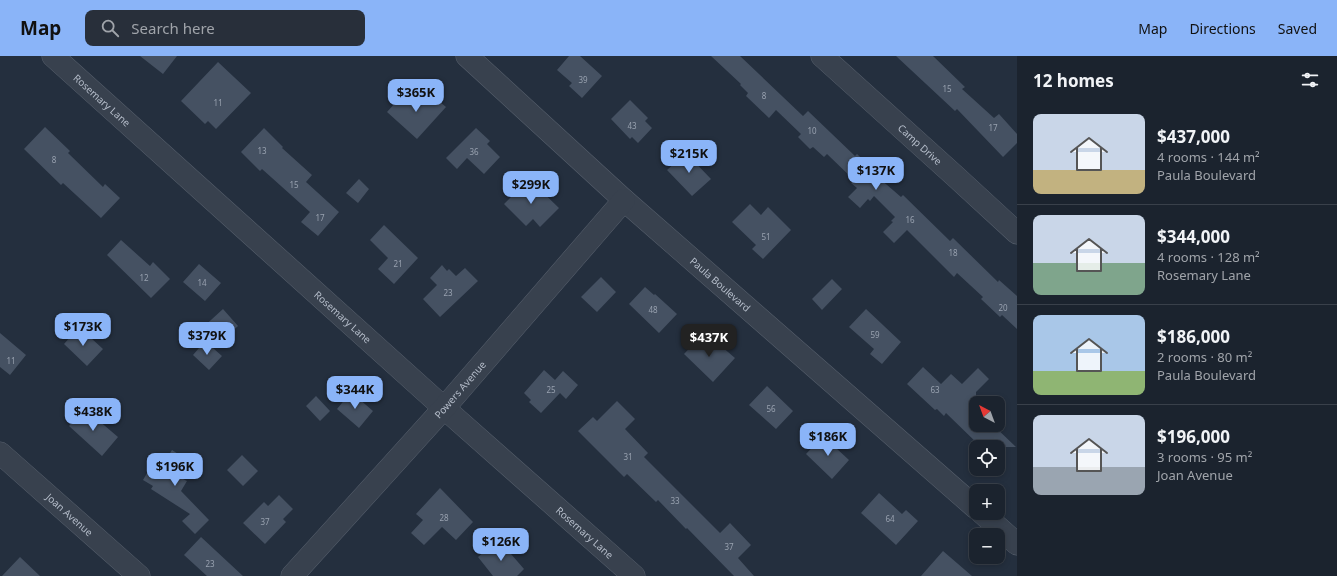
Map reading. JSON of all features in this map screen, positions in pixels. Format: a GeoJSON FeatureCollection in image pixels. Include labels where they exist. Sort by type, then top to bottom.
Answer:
{"type":"FeatureCollection","features":[{"type":"Feature","properties":{"kind":"street","name":"Rosemary Lane"},"geometry":{"type":"LineString","coordinates":[[53,56],[444,408],[634,576]]}},
{"type":"Feature","properties":{"kind":"street","name":"Paula Boulevard"},"geometry":{"type":"LineString","coordinates":[[468,56],[624,200],[969,502]]}},
{"type":"Feature","properties":{"kind":"street","name":"Camp Drive"},"geometry":{"type":"LineString","coordinates":[[822,56],[1017,233]]}},
{"type":"Feature","properties":{"kind":"street","name":"Powers Avenue"},"geometry":{"type":"LineString","coordinates":[[292,576],[444,408],[624,200]]}},
{"type":"Feature","properties":{"kind":"street","name":"Joan Avenue"},"geometry":{"type":"LineString","coordinates":[[0,454],[68,512],[139,576]]}},
{"type":"Feature","properties":{"kind":"street"},"geometry":{"type":"LineString","coordinates":[[990,520],[1017,544]]}},
{"type":"Feature","properties":{"kind":"building"},"geometry":{"type":"Polygon","coordinates":[[[140,56],[177,56],[163,74],[140,56]]]}},
{"type":"Feature","properties":{"kind":"building"},"geometry":{"type":"Polygon","coordinates":[[[569,56],[580,56],[602,76],[582,98],[569,86],[572,83],[557,70],[569,56]]]}},
{"type":"Feature","properties":{"kind":"building"},"geometry":{"type":"Polygon","coordinates":[[[711,56],[740,56],[803,116],[808,111],[855,156],[857,154],[874,170],[872,172],[901,197],[903,195],[950,241],[953,238],[998,282],[999,280],[1017,296],[1017,329],[1002,315],[1000,317],[981,299],[983,297],[957,273],[954,277],[907,230],[894,243],[883,232],[893,222],[891,221],[895,217],[874,196],[870,201],[868,199],[860,208],[848,197],[857,188],[851,183],[854,180],[827,154],[824,157],[813,147],[810,149],[798,137],[801,134],[776,110],[769,118],[746,96],[748,93],[740,85],[741,84],[711,56]]]}},
{"type":"Feature","properties":{"kind":"building"},"geometry":{"type":"Polygon","coordinates":[[[896,56],[933,56],[965,87],[962,89],[994,118],[999,114],[1017,134],[1017,143],[1003,157],[957,109],[955,111],[896,56]]]}},
{"type":"Feature","properties":{"kind":"building"},"geometry":{"type":"Polygon","coordinates":[[[218,62],[251,93],[216,129],[208,121],[205,124],[181,101],[218,62]]]}},
{"type":"Feature","properties":{"kind":"building"},"geometry":{"type":"Polygon","coordinates":[[[427,91],[446,107],[417,139],[387,112],[405,92],[416,103],[427,91]]]}},
{"type":"Feature","properties":{"kind":"building"},"geometry":{"type":"Polygon","coordinates":[[[630,100],[648,118],[645,121],[652,128],[638,143],[632,137],[630,139],[611,119],[630,100]]]}},
{"type":"Feature","properties":{"kind":"building"},"geometry":{"type":"Polygon","coordinates":[[[45,127],[70,151],[68,153],[103,187],[105,184],[120,198],[101,218],[63,183],[61,185],[24,149],[45,127]]]}},
{"type":"Feature","properties":{"kind":"building"},"geometry":{"type":"Polygon","coordinates":[[[264,128],[283,147],[282,148],[312,175],[306,182],[339,212],[318,236],[301,222],[310,212],[262,169],[260,171],[241,152],[264,128]]]}},
{"type":"Feature","properties":{"kind":"building"},"geometry":{"type":"Polygon","coordinates":[[[476,128],[490,141],[487,144],[500,157],[484,174],[467,158],[457,169],[446,158],[476,128]]]}},
{"type":"Feature","properties":{"kind":"building"},"geometry":{"type":"Polygon","coordinates":[[[686,153],[711,179],[692,196],[667,170],[686,153]]]}},
{"type":"Feature","properties":{"kind":"building"},"geometry":{"type":"Polygon","coordinates":[[[359,179],[369,189],[358,203],[346,193],[359,179]]]}},
{"type":"Feature","properties":{"kind":"building"},"geometry":{"type":"Polygon","coordinates":[[[529,179],[559,208],[540,227],[533,219],[526,226],[504,204],[529,179]]]}},
{"type":"Feature","properties":{"kind":"building"},"geometry":{"type":"Polygon","coordinates":[[[750,204],[761,215],[768,207],[791,230],[763,259],[752,249],[756,245],[732,222],[750,204]]]}},
{"type":"Feature","properties":{"kind":"building"},"geometry":{"type":"Polygon","coordinates":[[[384,225],[418,258],[394,284],[378,269],[388,258],[370,240],[384,225]]]}},
{"type":"Feature","properties":{"kind":"building"},"geometry":{"type":"Polygon","coordinates":[[[121,240],[150,266],[153,262],[170,279],[151,298],[107,255],[121,240]]]}},
{"type":"Feature","properties":{"kind":"building"},"geometry":{"type":"Polygon","coordinates":[[[199,264],[221,283],[205,301],[183,282],[199,264]]]}},
{"type":"Feature","properties":{"kind":"building"},"geometry":{"type":"Polygon","coordinates":[[[442,265],[447,271],[449,269],[456,276],[465,268],[478,281],[440,317],[423,299],[437,285],[430,278],[442,265]]]}},
{"type":"Feature","properties":{"kind":"building"},"geometry":{"type":"Polygon","coordinates":[[[601,277],[616,292],[597,312],[581,297],[601,277]]]}},
{"type":"Feature","properties":{"kind":"building"},"geometry":{"type":"Polygon","coordinates":[[[832,279],[842,289],[822,310],[812,299],[832,279]]]}},
{"type":"Feature","properties":{"kind":"building"},"geometry":{"type":"Polygon","coordinates":[[[645,287],[677,314],[659,333],[629,304],[645,287]]]}},
{"type":"Feature","properties":{"kind":"building"},"geometry":{"type":"Polygon","coordinates":[[[223,309],[238,326],[215,347],[200,330],[223,309]]]}},
{"type":"Feature","properties":{"kind":"building"},"geometry":{"type":"Polygon","coordinates":[[[866,309],[901,342],[882,364],[870,354],[874,349],[849,327],[866,309]]]}},
{"type":"Feature","properties":{"kind":"building"},"geometry":{"type":"Polygon","coordinates":[[[79,327],[103,349],[87,366],[64,344],[79,327]]]}},
{"type":"Feature","properties":{"kind":"building"},"geometry":{"type":"Polygon","coordinates":[[[0,333],[26,355],[10,375],[0,367],[0,333]]]}},
{"type":"Feature","properties":{"kind":"building"},"geometry":{"type":"Polygon","coordinates":[[[701,336],[717,350],[721,346],[735,358],[713,382],[684,354],[701,336]]]}},
{"type":"Feature","properties":{"kind":"building"},"geometry":{"type":"Polygon","coordinates":[[[205,341],[222,356],[209,370],[193,355],[205,341]]]}},
{"type":"Feature","properties":{"kind":"building"},"geometry":{"type":"Polygon","coordinates":[[[923,367],[941,384],[951,374],[962,384],[978,368],[989,379],[976,392],[976,396],[969,396],[969,432],[1000,432],[1016,447],[1005,447],[1005,440],[974,440],[946,413],[944,416],[937,409],[935,410],[907,384],[923,367]]]}},
{"type":"Feature","properties":{"kind":"building"},"geometry":{"type":"Polygon","coordinates":[[[544,370],[555,380],[563,371],[578,385],[566,399],[560,393],[541,413],[529,402],[531,400],[524,393],[544,370]]]}},
{"type":"Feature","properties":{"kind":"building"},"geometry":{"type":"Polygon","coordinates":[[[767,386],[793,411],[776,429],[749,405],[767,386]]]}},
{"type":"Feature","properties":{"kind":"building"},"geometry":{"type":"Polygon","coordinates":[[[351,392],[373,411],[359,428],[337,409],[351,392]]]}},
{"type":"Feature","properties":{"kind":"building"},"geometry":{"type":"Polygon","coordinates":[[[316,396],[330,411],[320,421],[306,406],[316,396]]]}},
{"type":"Feature","properties":{"kind":"building"},"geometry":{"type":"Polygon","coordinates":[[[617,401],[635,419],[625,429],[648,453],[644,457],[720,533],[730,523],[751,545],[738,558],[754,576],[734,576],[658,500],[656,502],[627,474],[624,477],[578,431],[593,417],[597,421],[617,401]]]}},
{"type":"Feature","properties":{"kind":"building"},"geometry":{"type":"Polygon","coordinates":[[[84,408],[118,437],[102,456],[69,426],[84,408]]]}},
{"type":"Feature","properties":{"kind":"building"},"geometry":{"type":"Polygon","coordinates":[[[823,436],[849,460],[832,479],[806,454],[823,436]]]}},
{"type":"Feature","properties":{"kind":"building"},"geometry":{"type":"Polygon","coordinates":[[[172,450],[189,461],[179,477],[187,481],[181,491],[209,520],[195,534],[182,521],[190,514],[151,489],[153,486],[143,480],[159,453],[167,458],[172,450]]]}},
{"type":"Feature","properties":{"kind":"building"},"geometry":{"type":"Polygon","coordinates":[[[242,455],[258,471],[243,486],[227,470],[242,455]]]}},
{"type":"Feature","properties":{"kind":"building"},"geometry":{"type":"Polygon","coordinates":[[[440,488],[473,522],[456,540],[442,527],[424,545],[411,533],[423,520],[416,514],[440,488]]]}},
{"type":"Feature","properties":{"kind":"building"},"geometry":{"type":"Polygon","coordinates":[[[879,493],[902,514],[906,510],[918,521],[896,545],[861,513],[879,493]]]}},
{"type":"Feature","properties":{"kind":"building"},"geometry":{"type":"Polygon","coordinates":[[[279,495],[293,509],[283,519],[286,522],[265,544],[243,523],[264,502],[268,506],[279,495]]]}},
{"type":"Feature","properties":{"kind":"building"},"geometry":{"type":"Polygon","coordinates":[[[201,537],[243,576],[207,576],[184,555],[201,537]]]}},
{"type":"Feature","properties":{"kind":"building"},"geometry":{"type":"Polygon","coordinates":[[[495,543],[500,548],[504,546],[524,569],[517,576],[493,576],[478,557],[495,543]]]}},
{"type":"Feature","properties":{"kind":"building"},"geometry":{"type":"Polygon","coordinates":[[[943,551],[972,576],[921,576],[943,551]]]}},
{"type":"Feature","properties":{"kind":"building"},"geometry":{"type":"Polygon","coordinates":[[[20,557],[40,576],[2,576],[20,557]]]}}]}
